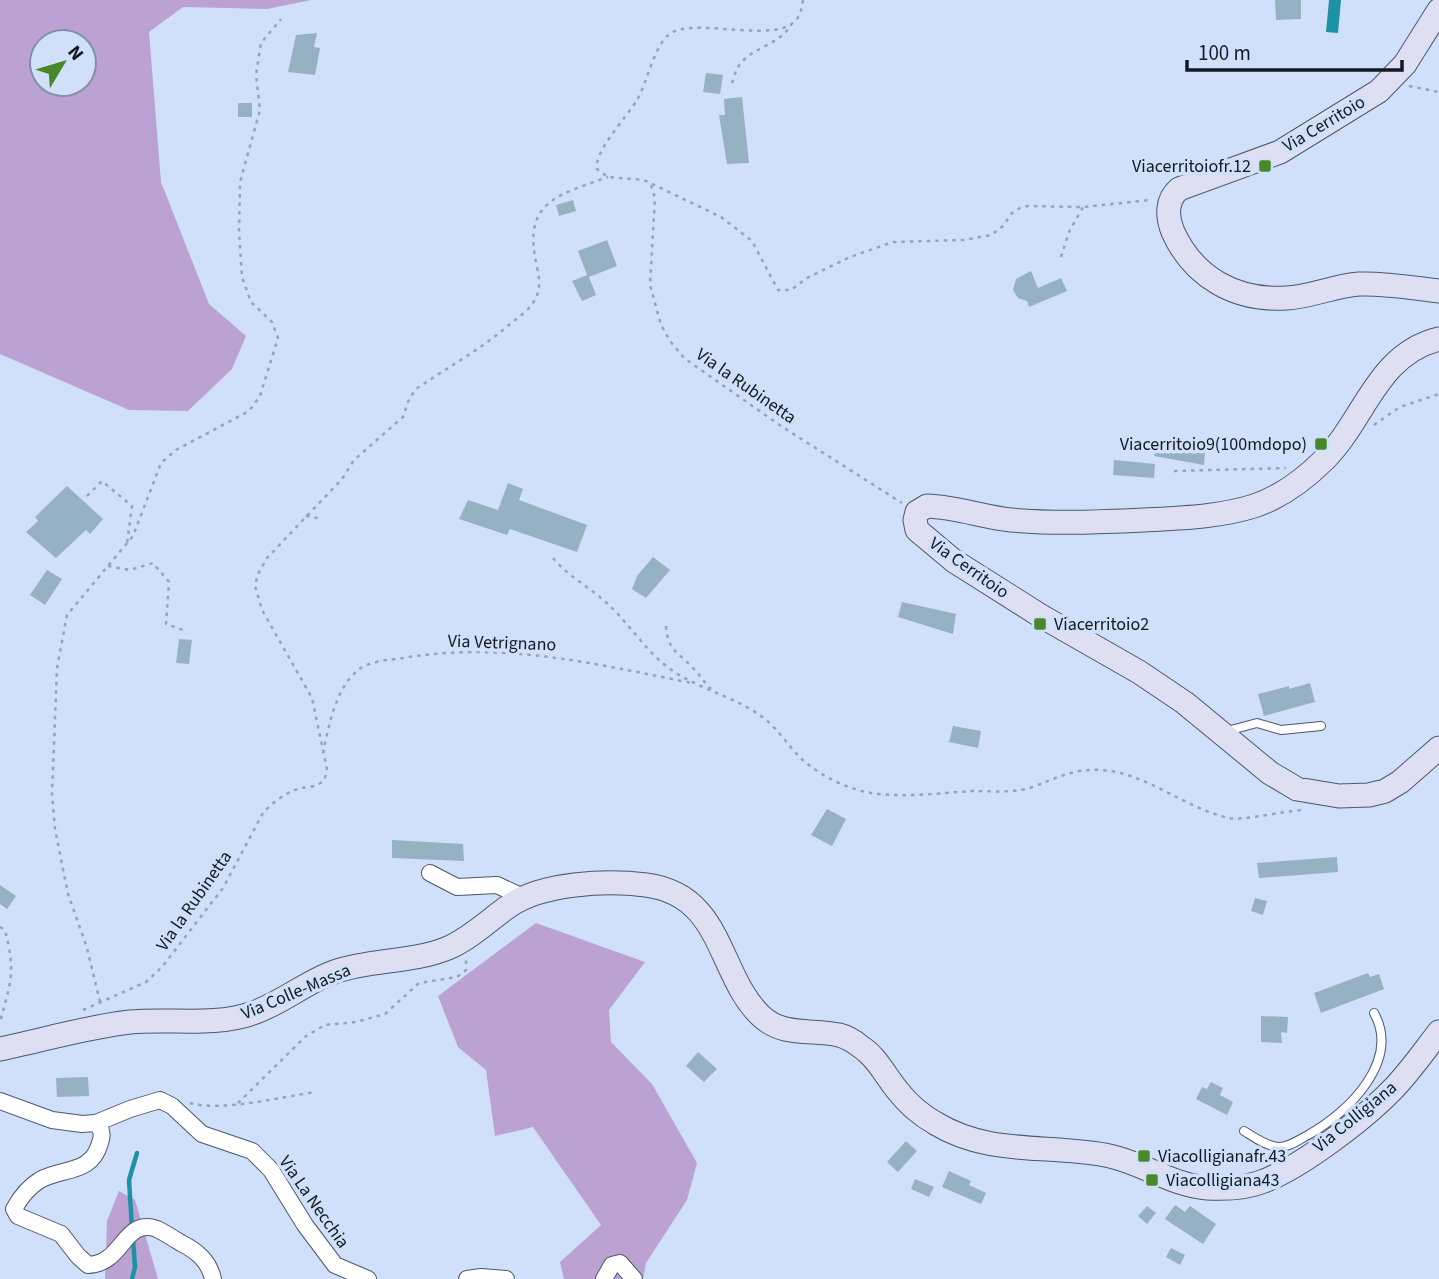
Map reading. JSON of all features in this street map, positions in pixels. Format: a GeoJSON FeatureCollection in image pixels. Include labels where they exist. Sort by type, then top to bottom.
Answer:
{"type":"FeatureCollection","features":[{"type":"Feature","properties":{"kind":"street","name":"Via Cerritoio"},"geometry":{"type":"LineString","coordinates":[[1174,193],[1179,188],[1280,152],[1339,117],[1393,79],[1439,10]]}},
{"type":"Feature","properties":{"kind":"street"},"geometry":{"type":"LineString","coordinates":[[1174,193],[1168,217],[1182,248],[1206,276],[1232,292],[1255,297],[1286,298],[1357,284],[1439,291]]}},
{"type":"Feature","properties":{"kind":"street","name":"Via Cerritoio"},"geometry":{"type":"LineString","coordinates":[[1439,339],[1419,345],[1404,354],[1385,374],[1335,447],[1317,466],[1286,491],[1256,505],[1196,517],[1067,523],[1010,520],[927,506],[917,512],[915,520],[917,530],[954,561],[1041,617],[1139,672],[1185,703],[1270,773],[1297,789],[1339,796],[1369,795],[1385,791],[1400,782],[1439,748]]}},
{"type":"Feature","properties":{"kind":"street"},"geometry":{"type":"LineString","coordinates":[[430,873],[457,887],[497,885],[523,897]]}},
{"type":"Feature","properties":{"kind":"street","name":"Via Colle-Massa"},"geometry":{"type":"LineString","coordinates":[[0,1049],[112,1024],[137,1021],[209,1022],[256,1013],[337,970],[428,955],[454,945],[467,939],[523,897],[552,887],[648,885],[684,899],[711,926],[744,994],[769,1023],[803,1033],[839,1035],[853,1041],[868,1051],[901,1097],[940,1126],[996,1146],[1051,1151]]}},
{"type":"Feature","properties":{"kind":"street","name":"Via Colligiana"},"geometry":{"type":"LineString","coordinates":[[1051,1151],[1103,1154],[1127,1160],[1189,1185],[1225,1188],[1263,1181],[1283,1172],[1327,1133],[1394,1088],[1439,1032]]}},
{"type":"Feature","properties":{"kind":"street"},"geometry":{"type":"LineString","coordinates":[[0,1101],[52,1120],[74,1124],[96,1123],[160,1100]]}},
{"type":"Feature","properties":{"kind":"street","name":"Via La Necchia"},"geometry":{"type":"LineString","coordinates":[[160,1100],[172,1106],[202,1134],[252,1151],[271,1170],[305,1225],[335,1265],[369,1279]]}},
{"type":"Feature","properties":{"kind":"street"},"geometry":{"type":"LineString","coordinates":[[96,1123],[102,1133],[102,1140],[94,1156],[73,1171],[39,1180],[18,1202],[14,1209],[18,1216],[61,1234],[88,1265],[109,1259],[128,1235],[142,1228],[155,1228],[200,1255],[207,1263],[213,1279]]}},
{"type":"Feature","properties":{"kind":"street"},"geometry":{"type":"LineString","coordinates":[[604,1279],[612,1265],[620,1263],[634,1279]]}},
{"type":"Feature","properties":{"kind":"street"},"geometry":{"type":"LineString","coordinates":[[467,1279],[506,1279]]}},
{"type":"Feature","properties":{"kind":"lane"},"geometry":{"type":"LineString","coordinates":[[1221,732],[1257,723],[1281,730],[1321,726]]}},
{"type":"Feature","properties":{"kind":"lane"},"geometry":{"type":"LineString","coordinates":[[1244,1131],[1268,1145],[1281,1148],[1327,1133],[1360,1093],[1379,1058],[1383,1039],[1380,1023],[1374,1013]]}},
{"type":"Feature","properties":{"kind":"path"},"geometry":{"type":"LineString","coordinates":[[732,83],[738,67],[746,58],[786,34],[801,12],[803,0]]}},
{"type":"Feature","properties":{"kind":"path"},"geometry":{"type":"LineString","coordinates":[[108,566],[133,536],[161,463],[176,450],[248,411],[260,396],[278,338],[272,322],[251,302],[242,278],[240,182],[260,110],[256,75],[261,43],[281,19]]}},
{"type":"Feature","properties":{"kind":"path"},"geometry":{"type":"LineString","coordinates":[[608,177],[597,169],[598,156],[637,100],[650,74],[660,44],[666,36],[687,28],[752,31],[791,25]]}},
{"type":"Feature","properties":{"kind":"path"},"geometry":{"type":"LineString","coordinates":[[1393,79],[1416,89],[1439,92]]}},
{"type":"Feature","properties":{"kind":"path"},"geometry":{"type":"LineString","coordinates":[[306,516],[342,479],[354,460],[403,417],[409,399],[416,389],[489,343],[526,311],[539,292],[534,221],[546,204],[571,190],[608,177],[644,180],[721,217],[752,241],[778,290],[783,292],[868,249],[893,243],[964,240],[991,235],[1020,208],[1144,202],[1174,193]]}},
{"type":"Feature","properties":{"kind":"path","name":"Via la Rubinetta"},"geometry":{"type":"LineString","coordinates":[[648,182],[655,198],[650,285],[661,326],[670,341],[684,358],[770,419],[917,512]]}},
{"type":"Feature","properties":{"kind":"path"},"geometry":{"type":"LineString","coordinates":[[1061,257],[1069,232],[1083,207]]}},
{"type":"Feature","properties":{"kind":"path"},"geometry":{"type":"LineString","coordinates":[[1174,471],[1317,466]]}},
{"type":"Feature","properties":{"kind":"path"},"geometry":{"type":"LineString","coordinates":[[88,496],[102,481],[132,506],[127,544]]}},
{"type":"Feature","properties":{"kind":"path"},"geometry":{"type":"LineString","coordinates":[[306,516],[323,519]]}},
{"type":"Feature","properties":{"kind":"path","name":"Via la Rubinetta"},"geometry":{"type":"LineString","coordinates":[[108,566],[67,615],[57,668],[52,794],[55,829],[68,894],[87,948],[100,1002],[146,982],[162,967],[223,888],[263,813],[271,804],[298,789],[319,784],[325,778],[327,769],[318,737],[312,698],[262,610],[255,586],[267,558],[306,516]]}},
{"type":"Feature","properties":{"kind":"path"},"geometry":{"type":"LineString","coordinates":[[553,558],[565,572],[596,593],[617,612],[666,665],[696,684],[739,702],[766,720],[804,761],[817,771],[831,779],[872,793],[915,795],[1004,791],[1028,788],[1081,770],[1101,770],[1123,772],[1178,800],[1230,818],[1306,810]]}},
{"type":"Feature","properties":{"kind":"path"},"geometry":{"type":"LineString","coordinates":[[108,566],[130,570],[153,563],[169,582],[166,624],[186,631]]}},
{"type":"Feature","properties":{"kind":"path"},"geometry":{"type":"LineString","coordinates":[[666,626],[667,640],[672,648],[713,691]]}},
{"type":"Feature","properties":{"kind":"path","name":"Via Vetrignano"},"geometry":{"type":"LineString","coordinates":[[323,754],[332,716],[347,684],[358,670],[373,663],[449,652],[516,653],[589,662],[696,684]]}},
{"type":"Feature","properties":{"kind":"path"},"geometry":{"type":"LineString","coordinates":[[0,927],[5,930],[11,954],[13,980],[0,1022]]}},
{"type":"Feature","properties":{"kind":"path"},"geometry":{"type":"LineString","coordinates":[[238,1103],[306,1036],[326,1025],[356,1022],[385,1014],[419,984],[457,977],[466,970],[466,958],[454,945]]}},
{"type":"Feature","properties":{"kind":"path"},"geometry":{"type":"LineString","coordinates":[[160,1100],[182,1101],[202,1106],[315,1092]]}},
{"type":"Feature","properties":{"kind":"shaded area"},"geometry":{"type":"Polygon","coordinates":[[[0,0],[311,0],[267,9],[183,7],[149,32],[161,182],[209,304],[246,336],[232,369],[188,411],[129,410],[0,354],[0,0]]]}},
{"type":"Feature","properties":{"kind":"shaded area"},"geometry":{"type":"Polygon","coordinates":[[[536,923],[645,962],[609,1010],[611,1042],[652,1084],[697,1163],[687,1200],[646,1263],[643,1279],[564,1279],[560,1262],[601,1225],[533,1127],[495,1136],[486,1070],[458,1047],[438,996],[536,923]]]}},
{"type":"Feature","properties":{"kind":"shaded area"},"geometry":{"type":"Polygon","coordinates":[[[119,1191],[135,1200],[158,1279],[105,1279],[107,1221],[119,1191]]]}},
{"type":"Feature","properties":{"kind":"water"},"geometry":{"type":"Polygon","coordinates":[[[1329,0],[1341,0],[1338,33],[1326,32],[1329,0]]]}},
{"type":"Feature","properties":{"kind":"building"},"geometry":{"type":"Polygon","coordinates":[[[1275,0],[1301,0],[1301,19],[1276,20],[1275,0]]]}},
{"type":"Feature","properties":{"kind":"building"},"geometry":{"type":"Polygon","coordinates":[[[317,33],[314,47],[320,48],[315,75],[288,72],[296,35],[317,33]]]}},
{"type":"Feature","properties":{"kind":"building"},"geometry":{"type":"Polygon","coordinates":[[[706,73],[723,75],[720,94],[703,92],[706,73]]]}},
{"type":"Feature","properties":{"kind":"building"},"geometry":{"type":"Polygon","coordinates":[[[742,97],[749,163],[727,164],[719,115],[725,115],[724,99],[742,97]]]}},
{"type":"Feature","properties":{"kind":"building"},"geometry":{"type":"Polygon","coordinates":[[[238,103],[252,103],[252,117],[238,117],[238,103]]]}},
{"type":"Feature","properties":{"kind":"building"},"geometry":{"type":"Polygon","coordinates":[[[573,200],[576,211],[559,216],[556,205],[573,200]]]}},
{"type":"Feature","properties":{"kind":"building"},"geometry":{"type":"Polygon","coordinates":[[[607,240],[617,266],[589,277],[596,295],[582,301],[572,281],[587,275],[578,251],[607,240]]]}},
{"type":"Feature","properties":{"kind":"building"},"geometry":{"type":"Polygon","coordinates":[[[1031,271],[1038,288],[1061,278],[1067,291],[1029,307],[1027,301],[1018,298],[1013,290],[1016,279],[1031,271]]]}},
{"type":"Feature","properties":{"kind":"building"},"geometry":{"type":"Polygon","coordinates":[[[1156,442],[1205,452],[1204,465],[1154,456],[1156,442]]]}},
{"type":"Feature","properties":{"kind":"building"},"geometry":{"type":"Polygon","coordinates":[[[1114,460],[1155,464],[1154,478],[1113,475],[1114,460]]]}},
{"type":"Feature","properties":{"kind":"building"},"geometry":{"type":"Polygon","coordinates":[[[508,483],[523,489],[519,500],[587,525],[577,552],[510,529],[507,535],[459,519],[468,500],[498,510],[508,483]]]}},
{"type":"Feature","properties":{"kind":"building"},"geometry":{"type":"Polygon","coordinates":[[[67,486],[103,519],[90,534],[86,530],[56,558],[26,532],[38,521],[35,517],[67,486]]]}},
{"type":"Feature","properties":{"kind":"building"},"geometry":{"type":"Polygon","coordinates":[[[653,557],[670,570],[646,598],[632,589],[637,576],[653,557]]]}},
{"type":"Feature","properties":{"kind":"building"},"geometry":{"type":"Polygon","coordinates":[[[47,570],[62,579],[45,605],[30,595],[47,570]]]}},
{"type":"Feature","properties":{"kind":"building"},"geometry":{"type":"Polygon","coordinates":[[[902,602],[956,614],[953,634],[898,617],[902,602]]]}},
{"type":"Feature","properties":{"kind":"building"},"geometry":{"type":"Polygon","coordinates":[[[179,639],[192,640],[189,664],[176,663],[179,639]]]}},
{"type":"Feature","properties":{"kind":"building"},"geometry":{"type":"Polygon","coordinates":[[[1310,683],[1315,702],[1264,716],[1258,694],[1310,683]]]}},
{"type":"Feature","properties":{"kind":"building"},"geometry":{"type":"Polygon","coordinates":[[[953,726],[981,731],[978,748],[949,742],[953,726]]]}},
{"type":"Feature","properties":{"kind":"building"},"geometry":{"type":"Polygon","coordinates":[[[827,809],[846,819],[832,846],[811,835],[827,809]]]}},
{"type":"Feature","properties":{"kind":"building"},"geometry":{"type":"Polygon","coordinates":[[[392,840],[463,844],[464,861],[392,858],[392,840]]]}},
{"type":"Feature","properties":{"kind":"building"},"geometry":{"type":"Polygon","coordinates":[[[1337,857],[1338,872],[1259,878],[1257,863],[1337,857]]]}},
{"type":"Feature","properties":{"kind":"building"},"geometry":{"type":"Polygon","coordinates":[[[0,885],[16,896],[7,909],[0,904],[0,885]]]}},
{"type":"Feature","properties":{"kind":"building"},"geometry":{"type":"Polygon","coordinates":[[[1255,898],[1267,901],[1263,915],[1251,911],[1255,898]]]}},
{"type":"Feature","properties":{"kind":"building"},"geometry":{"type":"Polygon","coordinates":[[[1368,973],[1370,977],[1379,974],[1384,989],[1321,1013],[1314,993],[1368,973]]]}},
{"type":"Feature","properties":{"kind":"building"},"geometry":{"type":"Polygon","coordinates":[[[1261,1016],[1288,1017],[1287,1033],[1281,1032],[1282,1043],[1261,1042],[1261,1016]]]}},
{"type":"Feature","properties":{"kind":"building"},"geometry":{"type":"Polygon","coordinates":[[[698,1052],[717,1069],[704,1082],[686,1066],[698,1052]]]}},
{"type":"Feature","properties":{"kind":"building"},"geometry":{"type":"Polygon","coordinates":[[[88,1077],[89,1096],[57,1097],[56,1078],[88,1077]]]}},
{"type":"Feature","properties":{"kind":"building"},"geometry":{"type":"Polygon","coordinates":[[[1211,1082],[1223,1088],[1220,1095],[1233,1102],[1227,1115],[1196,1099],[1202,1087],[1207,1089],[1211,1082]]]}},
{"type":"Feature","properties":{"kind":"building"},"geometry":{"type":"Polygon","coordinates":[[[906,1141],[917,1151],[898,1172],[887,1162],[906,1141]]]}},
{"type":"Feature","properties":{"kind":"building"},"geometry":{"type":"Polygon","coordinates":[[[949,1171],[971,1181],[969,1185],[986,1193],[981,1204],[942,1187],[949,1171]]]}},
{"type":"Feature","properties":{"kind":"building"},"geometry":{"type":"Polygon","coordinates":[[[915,1179],[934,1187],[929,1197],[911,1189],[915,1179]]]}},
{"type":"Feature","properties":{"kind":"building"},"geometry":{"type":"Polygon","coordinates":[[[1175,1205],[1185,1212],[1190,1206],[1216,1224],[1203,1244],[1165,1219],[1175,1205]]]}},
{"type":"Feature","properties":{"kind":"building"},"geometry":{"type":"Polygon","coordinates":[[[1147,1206],[1156,1213],[1147,1224],[1138,1216],[1147,1206]]]}},
{"type":"Feature","properties":{"kind":"building"},"geometry":{"type":"Polygon","coordinates":[[[1171,1248],[1185,1255],[1180,1265],[1166,1257],[1171,1248]]]}},
{"type":"Feature","properties":{"kind":"waterway"},"geometry":{"type":"LineString","coordinates":[[132,1228],[129,1180],[137,1153]]}},
{"type":"Feature","properties":{"kind":"waterway"},"geometry":{"type":"LineString","coordinates":[[132,1279],[135,1267],[133,1240]]}},
{"type":"Feature","properties":{"kind":"place","name":"Viacerritoiofr.12"},"geometry":{"type":"Point","coordinates":[1265,166]}},
{"type":"Feature","properties":{"kind":"place","name":"Viacerritoio9(100mdopo)"},"geometry":{"type":"Point","coordinates":[1321,444]}},
{"type":"Feature","properties":{"kind":"place","name":"Viacerritoio2"},"geometry":{"type":"Point","coordinates":[1040,624]}},
{"type":"Feature","properties":{"kind":"place","name":"Viacolligianafr.43"},"geometry":{"type":"Point","coordinates":[1144,1156]}},
{"type":"Feature","properties":{"kind":"place","name":"Viacolligiana43"},"geometry":{"type":"Point","coordinates":[1152,1180]}}]}
